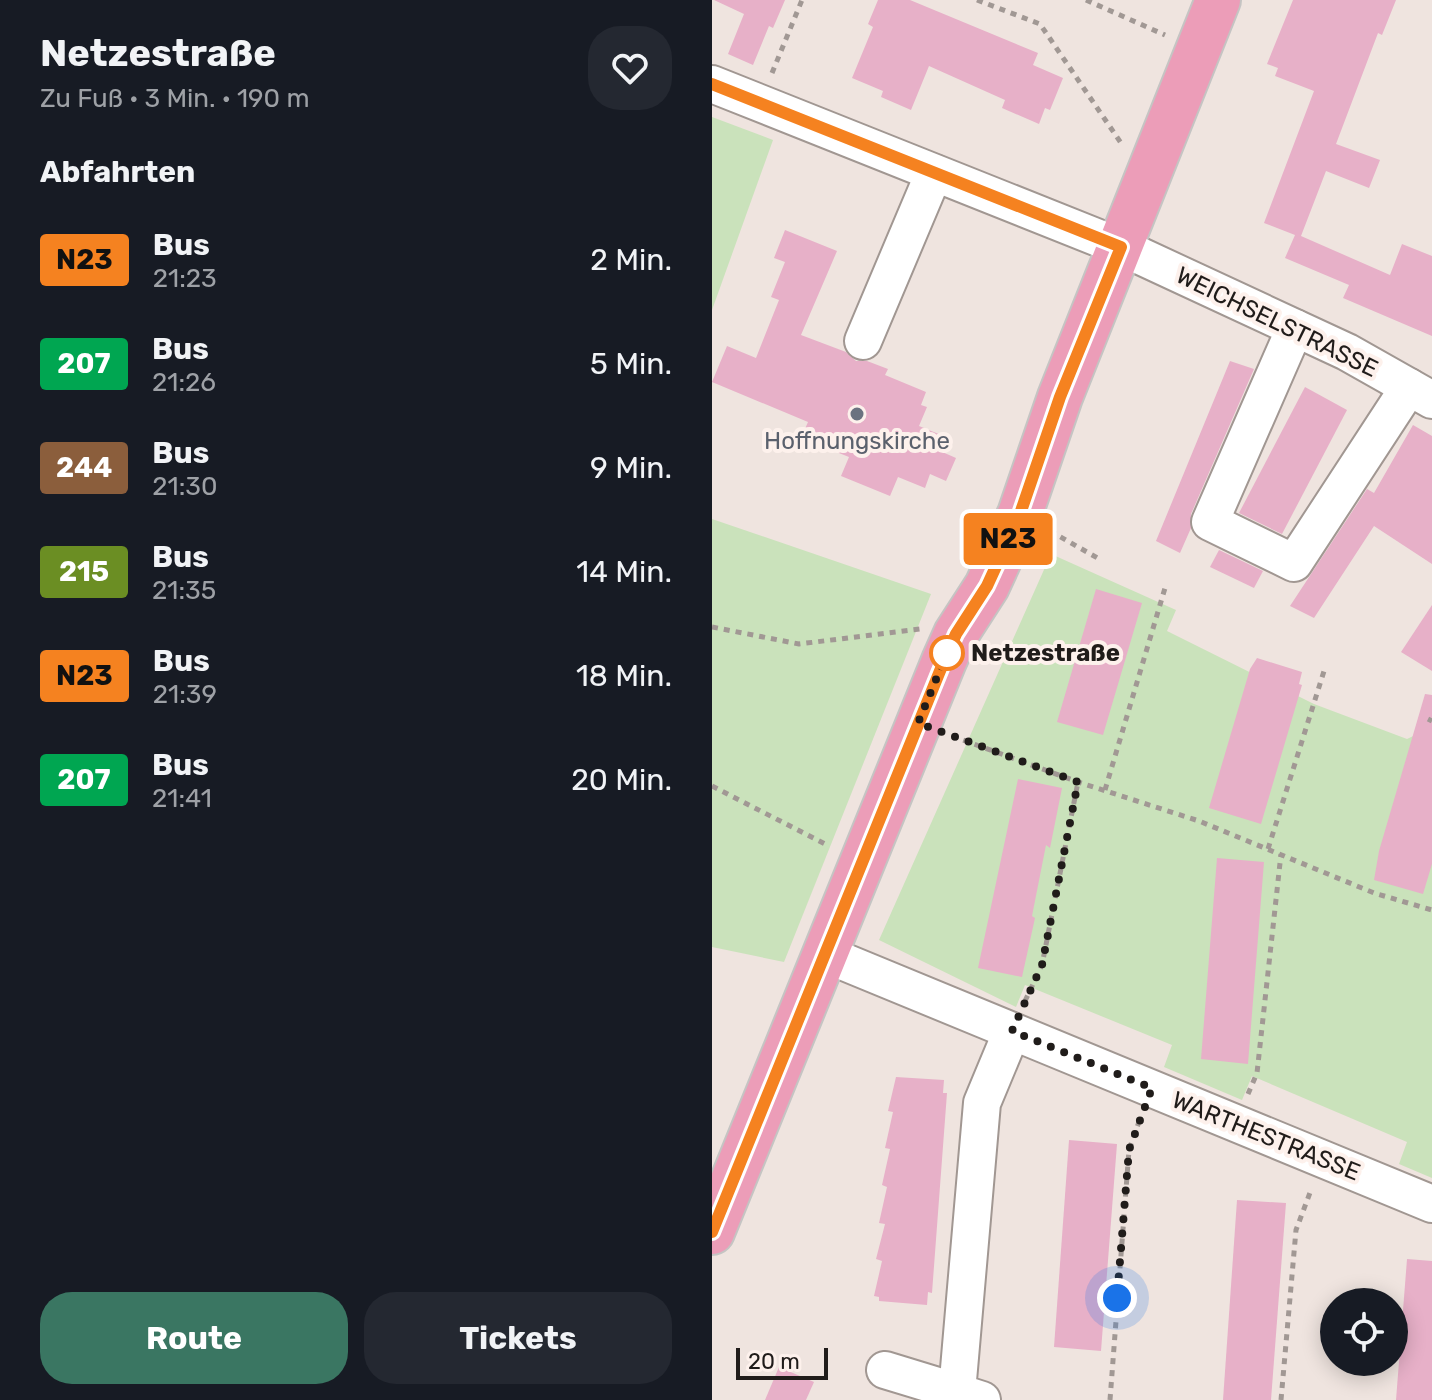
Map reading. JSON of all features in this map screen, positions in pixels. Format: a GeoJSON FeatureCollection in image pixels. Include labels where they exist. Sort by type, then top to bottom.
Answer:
{"type":"FeatureCollection","features":[{"type":"Feature","properties":{"kind":"main road"},"geometry":{"type":"LineString","coordinates":[[712,1232],[956,634],[987,586],[1020,514],[1060,397],[1218,0]]}},
{"type":"Feature","properties":{"kind":"street"},"geometry":{"type":"LineString","coordinates":[[712,84],[1121,247]]}},
{"type":"Feature","properties":{"kind":"street"},"geometry":{"type":"LineString","coordinates":[[863,341],[934,173]]}},
{"type":"Feature","properties":{"kind":"street","name":"WEICHSELSTRASSE"},"geometry":{"type":"LineString","coordinates":[[1121,247],[1347,352],[1420,394]]}},
{"type":"Feature","properties":{"kind":"street"},"geometry":{"type":"LineString","coordinates":[[1295,328],[1210,522],[1294,563],[1420,394]]}},
{"type":"Feature","properties":{"kind":"street","name":"WARTHESTRASSE"},"geometry":{"type":"LineString","coordinates":[[825,954],[1432,1204]]}},
{"type":"Feature","properties":{"kind":"street"},"geometry":{"type":"LineString","coordinates":[[885,1370],[970,1396],[982,1103],[1012,1031]]}},
{"type":"Feature","properties":{"kind":"path"},"geometry":{"type":"LineString","coordinates":[[760,103],[802,0]]}},
{"type":"Feature","properties":{"kind":"path"},"geometry":{"type":"LineString","coordinates":[[977,0],[1040,24],[1122,144],[1114,167],[1147,180]]}},
{"type":"Feature","properties":{"kind":"path"},"geometry":{"type":"LineString","coordinates":[[1086,0],[1199,51]]}},
{"type":"Feature","properties":{"kind":"path"},"geometry":{"type":"LineString","coordinates":[[1020,514],[1101,560]]}},
{"type":"Feature","properties":{"kind":"path"},"geometry":{"type":"LineString","coordinates":[[1105,790],[1165,588]]}},
{"type":"Feature","properties":{"kind":"path"},"geometry":{"type":"LineString","coordinates":[[712,627],[799,644],[922,629],[956,634]]}},
{"type":"Feature","properties":{"kind":"path"},"geometry":{"type":"LineString","coordinates":[[1268,849],[1325,668]]}},
{"type":"Feature","properties":{"kind":"path"},"geometry":{"type":"LineString","coordinates":[[918,723],[1078,782],[1199,821],[1374,893],[1431,909]]}},
{"type":"Feature","properties":{"kind":"path"},"geometry":{"type":"LineString","coordinates":[[1012,1031],[1042,965],[1078,782]]}},
{"type":"Feature","properties":{"kind":"path"},"geometry":{"type":"LineString","coordinates":[[712,786],[862,863]]}},
{"type":"Feature","properties":{"kind":"path"},"geometry":{"type":"LineString","coordinates":[[1236,1123],[1257,1073],[1281,854]]}},
{"type":"Feature","properties":{"kind":"path"},"geometry":{"type":"LineString","coordinates":[[1110,1400],[1129,1150],[1152,1088]]}},
{"type":"Feature","properties":{"kind":"path"},"geometry":{"type":"LineString","coordinates":[[1281,1400],[1296,1230],[1323,1159]]}},
{"type":"Feature","properties":{"kind":"green space"},"geometry":{"type":"Polygon","coordinates":[[[712,117],[773,140],[712,310],[712,117]]]}},
{"type":"Feature","properties":{"kind":"green space"},"geometry":{"type":"Polygon","coordinates":[[[712,519],[931,594],[784,962],[712,947],[712,519]]]}},
{"type":"Feature","properties":{"kind":"green space"},"geometry":{"type":"Polygon","coordinates":[[[1051,554],[1176,610],[1167,631],[1314,704],[1407,739],[1432,727],[1432,1178],[1399,1164],[1407,1142],[1252,1076],[1242,1100],[1164,1067],[1172,1045],[1025,985],[1016,1007],[879,940],[1051,554]]]}},
{"type":"Feature","properties":{"kind":"building"},"geometry":{"type":"Polygon","coordinates":[[[714,0],[785,0],[773,28],[769,26],[753,65],[728,54],[744,14],[714,0]]]}},
{"type":"Feature","properties":{"kind":"building"},"geometry":{"type":"Polygon","coordinates":[[[878,0],[910,0],[1038,53],[1033,65],[1063,78],[1050,110],[1045,108],[1039,124],[1002,108],[1005,100],[929,66],[911,110],[881,97],[883,91],[852,78],[873,27],[868,24],[878,0]]]}},
{"type":"Feature","properties":{"kind":"building"},"geometry":{"type":"Polygon","coordinates":[[[1293,0],[1396,0],[1382,35],[1378,33],[1336,144],[1380,160],[1369,188],[1326,171],[1301,236],[1390,275],[1402,244],[1432,256],[1432,336],[1343,298],[1349,285],[1285,258],[1295,235],[1264,223],[1314,91],[1275,76],[1278,68],[1267,64],[1293,0]]]}},
{"type":"Feature","properties":{"kind":"building","name":"Hoffnungskirche"},"geometry":{"type":"Polygon","coordinates":[[[785,230],[837,251],[801,335],[846,352],[856,361],[867,361],[888,369],[885,375],[926,392],[921,405],[927,407],[919,426],[946,437],[940,451],[956,458],[946,481],[930,474],[925,488],[898,477],[890,496],[841,476],[849,457],[801,438],[808,422],[712,382],[727,346],[756,358],[779,300],[771,297],[785,262],[774,258],[785,230]]]}},
{"type":"Feature","properties":{"kind":"building"},"geometry":{"type":"Polygon","coordinates":[[[1230,361],[1254,369],[1191,514],[1191,528],[1180,553],[1156,541],[1230,361]]]}},
{"type":"Feature","properties":{"kind":"building"},"geometry":{"type":"Polygon","coordinates":[[[1305,387],[1347,410],[1282,534],[1239,513],[1305,387]]]}},
{"type":"Feature","properties":{"kind":"building"},"geometry":{"type":"Polygon","coordinates":[[[1413,425],[1432,436],[1432,564],[1374,526],[1314,618],[1290,606],[1367,489],[1374,493],[1413,425]]]}},
{"type":"Feature","properties":{"kind":"building"},"geometry":{"type":"Polygon","coordinates":[[[1219,550],[1263,571],[1254,588],[1210,567],[1219,550]]]}},
{"type":"Feature","properties":{"kind":"building"},"geometry":{"type":"Polygon","coordinates":[[[1096,589],[1142,603],[1103,735],[1057,722],[1096,589]]]}},
{"type":"Feature","properties":{"kind":"building"},"geometry":{"type":"Polygon","coordinates":[[[1432,605],[1432,671],[1401,652],[1432,605]]]}},
{"type":"Feature","properties":{"kind":"building"},"geometry":{"type":"Polygon","coordinates":[[[1257,658],[1302,672],[1299,684],[1302,685],[1261,824],[1209,808],[1250,669],[1257,658]]]}},
{"type":"Feature","properties":{"kind":"building"},"geometry":{"type":"Polygon","coordinates":[[[1425,694],[1432,695],[1432,864],[1423,894],[1374,880],[1379,851],[1425,694]]]}},
{"type":"Feature","properties":{"kind":"building"},"geometry":{"type":"Polygon","coordinates":[[[1018,779],[1062,788],[1050,848],[1046,845],[1022,977],[978,968],[1018,779]]]}},
{"type":"Feature","properties":{"kind":"building"},"geometry":{"type":"Polygon","coordinates":[[[1217,858],[1264,862],[1248,1064],[1201,1059],[1217,858]]]}},
{"type":"Feature","properties":{"kind":"building"},"geometry":{"type":"Polygon","coordinates":[[[896,1077],[944,1080],[943,1093],[947,1093],[932,1293],[928,1292],[927,1305],[879,1301],[879,1297],[874,1296],[882,1261],[876,1259],[885,1224],[879,1223],[887,1187],[882,1185],[890,1149],[885,1148],[893,1112],[888,1111],[896,1077]]]}},
{"type":"Feature","properties":{"kind":"building"},"geometry":{"type":"Polygon","coordinates":[[[1069,1140],[1117,1144],[1101,1351],[1054,1347],[1069,1140]]]}},
{"type":"Feature","properties":{"kind":"building"},"geometry":{"type":"Polygon","coordinates":[[[1237,1200],[1286,1203],[1271,1400],[1223,1400],[1237,1200]]]}},
{"type":"Feature","properties":{"kind":"building"},"geometry":{"type":"Polygon","coordinates":[[[1407,1259],[1432,1261],[1432,1400],[1396,1400],[1398,1376],[1408,1376],[1408,1288],[1405,1288],[1407,1259]]]}},
{"type":"Feature","properties":{"kind":"building"},"geometry":{"type":"Polygon","coordinates":[[[779,1367],[814,1382],[806,1400],[765,1400],[779,1367]]]}},
{"type":"Feature","properties":{"kind":"bus line","name":"N23"},"geometry":{"type":"LineString","coordinates":[[712,84],[1121,247],[1060,397],[1020,514],[987,586],[956,634],[944,661],[712,1232]]}},
{"type":"Feature","properties":{"kind":"place","name":"Hoffnungskirche"},"geometry":{"type":"Point","coordinates":[857,414]}},
{"type":"Feature","properties":{"kind":"place","name":"Netzestraße"},"geometry":{"type":"Point","coordinates":[947,653]}},
{"type":"Feature","properties":{"kind":"route"},"geometry":{"type":"LineString","coordinates":[[947,653],[918,723],[1078,782],[1042,965],[1012,1031],[1152,1088],[1129,1150],[1117,1298]]}}]}
